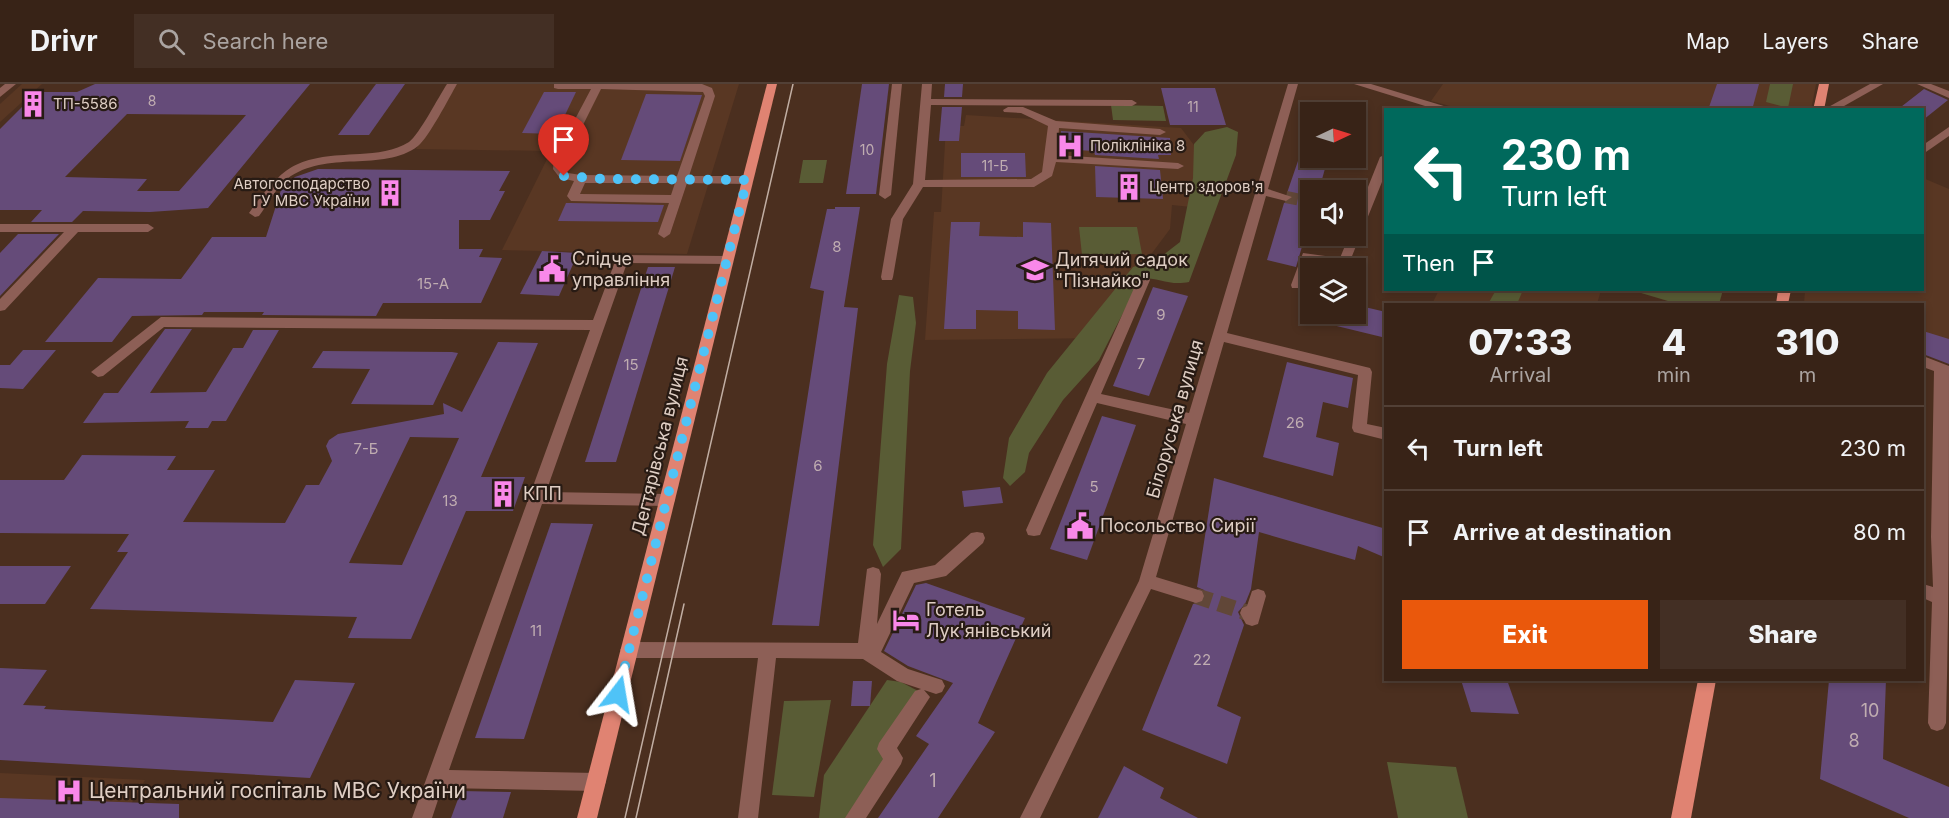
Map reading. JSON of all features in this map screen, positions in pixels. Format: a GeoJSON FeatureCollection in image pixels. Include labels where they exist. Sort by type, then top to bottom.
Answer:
{"type":"FeatureCollection","features":[{"type":"Feature","properties":{"kind":"main road","name":"Дегтярівська вулиця"},"geometry":{"type":"LineString","coordinates":[[587,818],[772,84]]}},
{"type":"Feature","properties":{"kind":"main road"},"geometry":{"type":"LineString","coordinates":[[1818,108],[1824,84]]}},
{"type":"Feature","properties":{"kind":"main road"},"geometry":{"type":"LineString","coordinates":[[1681,818],[1707,681]]}},
{"type":"Feature","properties":{"kind":"street"},"geometry":{"type":"LineString","coordinates":[[0,94],[11,84]]}},
{"type":"Feature","properties":{"kind":"street"},"geometry":{"type":"LineString","coordinates":[[255,213],[281,178],[292,170],[310,163],[377,156],[406,149],[415,143],[452,84]]}},
{"type":"Feature","properties":{"kind":"street"},"geometry":{"type":"LineString","coordinates":[[885,195],[897,84]]}},
{"type":"Feature","properties":{"kind":"street"},"geometry":{"type":"LineString","coordinates":[[887,277],[897,219],[919,184],[927,84]]}},
{"type":"Feature","properties":{"kind":"street","name":"Білоруська вулиця"},"geometry":{"type":"LineString","coordinates":[[1030,818],[1147,581],[1293,84]]}},
{"type":"Feature","properties":{"kind":"street"},"geometry":{"type":"LineString","coordinates":[[1359,84],[1445,108]]}},
{"type":"Feature","properties":{"kind":"street"},"geometry":{"type":"LineString","coordinates":[[1832,108],[1878,84]]}},
{"type":"Feature","properties":{"kind":"street"},"geometry":{"type":"LineString","coordinates":[[1922,84],[1949,95]]}},
{"type":"Feature","properties":{"kind":"street"},"geometry":{"type":"LineString","coordinates":[[558,86],[701,87],[708,90],[710,96],[664,234]]}},
{"type":"Feature","properties":{"kind":"street"},"geometry":{"type":"LineString","coordinates":[[598,86],[560,159],[559,169],[564,176],[747,180]]}},
{"type":"Feature","properties":{"kind":"street"},"geometry":{"type":"LineString","coordinates":[[1406,108],[1411,98]]}},
{"type":"Feature","properties":{"kind":"street"},"geometry":{"type":"LineString","coordinates":[[926,102],[1132,103]]}},
{"type":"Feature","properties":{"kind":"street"},"geometry":{"type":"LineString","coordinates":[[968,102],[986,110],[1023,110],[1054,124],[1160,132]]}},
{"type":"Feature","properties":{"kind":"street"},"geometry":{"type":"LineString","coordinates":[[919,184],[1034,183],[1048,174],[1054,124]]}},
{"type":"Feature","properties":{"kind":"street"},"geometry":{"type":"LineString","coordinates":[[1924,150],[1949,130]]}},
{"type":"Feature","properties":{"kind":"street"},"geometry":{"type":"LineString","coordinates":[[1051,158],[1178,166]]}},
{"type":"Feature","properties":{"kind":"street"},"geometry":{"type":"LineString","coordinates":[[1366,199],[1384,161]]}},
{"type":"Feature","properties":{"kind":"street"},"geometry":{"type":"LineString","coordinates":[[581,178],[573,196],[575,198],[676,199]]}},
{"type":"Feature","properties":{"kind":"street"},"geometry":{"type":"LineString","coordinates":[[1262,191],[1286,197]]}},
{"type":"Feature","properties":{"kind":"street"},"geometry":{"type":"LineString","coordinates":[[0,228],[148,228]]}},
{"type":"Feature","properties":{"kind":"street"},"geometry":{"type":"LineString","coordinates":[[0,307],[75,228]]}},
{"type":"Feature","properties":{"kind":"street"},"geometry":{"type":"LineString","coordinates":[[1297,285],[1307,256],[1344,263],[1350,246]]}},
{"type":"Feature","properties":{"kind":"street"},"geometry":{"type":"LineString","coordinates":[[422,818],[622,259],[727,260]]}},
{"type":"Feature","properties":{"kind":"street"},"geometry":{"type":"LineString","coordinates":[[1034,530],[1144,280]]}},
{"type":"Feature","properties":{"kind":"street"},"geometry":{"type":"LineString","coordinates":[[98,372],[161,321],[597,325]]}},
{"type":"Feature","properties":{"kind":"street"},"geometry":{"type":"LineString","coordinates":[[1219,336],[1365,372],[1359,428],[1384,434]]}},
{"type":"Feature","properties":{"kind":"street"},"geometry":{"type":"LineString","coordinates":[[1924,361],[1945,370],[1931,594],[1937,723]]}},
{"type":"Feature","properties":{"kind":"street"},"geometry":{"type":"LineString","coordinates":[[1093,397],[1194,420]]}},
{"type":"Feature","properties":{"kind":"street"},"geometry":{"type":"LineString","coordinates":[[538,498],[667,500]]}},
{"type":"Feature","properties":{"kind":"street"},"geometry":{"type":"LineString","coordinates":[[869,653],[908,577],[940,571],[977,538]]}},
{"type":"Feature","properties":{"kind":"street"},"geometry":{"type":"LineString","coordinates":[[869,653],[873,574]]}},
{"type":"Feature","properties":{"kind":"street"},"geometry":{"type":"LineString","coordinates":[[1147,581],[1196,596]]}},
{"type":"Feature","properties":{"kind":"street"},"geometry":{"type":"LineString","coordinates":[[1248,613],[1252,619],[1258,596]]}},
{"type":"Feature","properties":{"kind":"street"},"geometry":{"type":"LineString","coordinates":[[629,650],[869,653],[928,692],[886,749],[894,758],[855,818]]}},
{"type":"Feature","properties":{"kind":"street"},"geometry":{"type":"LineString","coordinates":[[748,818],[768,651]]}},
{"type":"Feature","properties":{"kind":"street"},"geometry":{"type":"LineString","coordinates":[[437,779],[596,782]]}},
{"type":"Feature","properties":{"kind":"shaded area"},"geometry":{"type":"Polygon","coordinates":[[[22,84],[42,84],[0,122],[0,104],[22,84]]]}},
{"type":"Feature","properties":{"kind":"shaded area"},"geometry":{"type":"Polygon","coordinates":[[[457,84],[739,84],[687,254],[502,250],[551,151],[416,149],[457,84]]]}},
{"type":"Feature","properties":{"kind":"shaded area"},"geometry":{"type":"Polygon","coordinates":[[[1443,84],[1816,84],[1811,108],[1457,108],[1431,101],[1443,84]]]}},
{"type":"Feature","properties":{"kind":"shaded area"},"geometry":{"type":"Polygon","coordinates":[[[966,115],[1181,128],[1209,165],[1201,208],[1172,205],[1170,229],[1120,296],[1104,338],[925,340],[934,212],[941,212],[946,126],[964,126],[966,115]]]}},
{"type":"Feature","properties":{"kind":"shaded area"},"geometry":{"type":"Polygon","coordinates":[[[1924,178],[1949,189],[1949,359],[1924,351],[1924,303],[1804,303],[1805,291],[1924,291],[1924,178]]]}},
{"type":"Feature","properties":{"kind":"shaded area"},"geometry":{"type":"Polygon","coordinates":[[[1438,291],[1601,291],[1597,303],[1432,303],[1438,291]]]}},
{"type":"Feature","properties":{"kind":"shaded area","name":"Центральний госпіталь МВС України"},"geometry":{"type":"Polygon","coordinates":[[[0,773],[145,780],[123,818],[0,818],[0,773]]]}},
{"type":"Feature","properties":{"kind":"green space"},"geometry":{"type":"Polygon","coordinates":[[[1770,84],[1793,84],[1788,108],[1766,102],[1770,84]]]}},
{"type":"Feature","properties":{"kind":"green space"},"geometry":{"type":"Polygon","coordinates":[[[1111,105],[1163,106],[1166,121],[1113,120],[1111,105]]]}},
{"type":"Feature","properties":{"kind":"green space"},"geometry":{"type":"Polygon","coordinates":[[[1227,127],[1238,132],[1236,155],[1189,282],[1176,283],[1141,278],[1099,360],[1063,400],[1029,453],[1025,472],[1010,486],[1003,478],[1009,438],[1047,373],[1133,267],[1158,259],[1180,242],[1193,178],[1194,144],[1205,132],[1227,127]]]}},
{"type":"Feature","properties":{"kind":"green space"},"geometry":{"type":"Polygon","coordinates":[[[803,160],[827,160],[823,183],[799,183],[803,160]]]}},
{"type":"Feature","properties":{"kind":"green space"},"geometry":{"type":"Polygon","coordinates":[[[1079,227],[1137,227],[1142,254],[1082,255],[1079,227]]]}},
{"type":"Feature","properties":{"kind":"green space"},"geometry":{"type":"Polygon","coordinates":[[[1495,291],[1523,291],[1517,303],[1489,303],[1495,291]]]}},
{"type":"Feature","properties":{"kind":"green space"},"geometry":{"type":"Polygon","coordinates":[[[1634,291],[1723,291],[1719,303],[1675,303],[1634,291]]]}},
{"type":"Feature","properties":{"kind":"green space"},"geometry":{"type":"Polygon","coordinates":[[[899,295],[913,297],[916,323],[910,371],[901,549],[883,567],[873,545],[887,364],[899,295]]]}},
{"type":"Feature","properties":{"kind":"green space"},"geometry":{"type":"Polygon","coordinates":[[[887,680],[901,682],[920,692],[858,818],[819,818],[824,775],[887,680]]]}},
{"type":"Feature","properties":{"kind":"green space"},"geometry":{"type":"Polygon","coordinates":[[[831,700],[814,797],[772,795],[784,701],[831,700]]]}},
{"type":"Feature","properties":{"kind":"green space"},"geometry":{"type":"Polygon","coordinates":[[[1387,762],[1456,767],[1468,818],[1398,818],[1387,762]]]}},
{"type":"Feature","properties":{"kind":"building"},"geometry":{"type":"Polygon","coordinates":[[[95,84],[310,84],[208,208],[150,212],[83,211],[72,222],[31,222],[42,210],[0,210],[0,129],[37,92],[77,92],[95,84]],[[127,114],[65,177],[147,179],[137,191],[179,191],[246,115],[127,114]]]}},
{"type":"Feature","properties":{"kind":"building"},"geometry":{"type":"Polygon","coordinates":[[[376,84],[405,84],[369,135],[338,135],[376,84]]]}},
{"type":"Feature","properties":{"kind":"building"},"geometry":{"type":"Polygon","coordinates":[[[862,84],[889,84],[876,194],[846,194],[862,84]]]}},
{"type":"Feature","properties":{"kind":"building"},"geometry":{"type":"Polygon","coordinates":[[[945,84],[963,84],[962,97],[944,97],[945,84]]]}},
{"type":"Feature","properties":{"kind":"building"},"geometry":{"type":"Polygon","coordinates":[[[1717,84],[1759,84],[1753,108],[1709,108],[1717,84]]]}},
{"type":"Feature","properties":{"kind":"building"},"geometry":{"type":"Polygon","coordinates":[[[1161,88],[1215,88],[1226,125],[1170,125],[1161,88]]]}},
{"type":"Feature","properties":{"kind":"building"},"geometry":{"type":"Polygon","coordinates":[[[1924,89],[1948,100],[1924,119],[1924,108],[1900,108],[1924,89]]]}},
{"type":"Feature","properties":{"kind":"building"},"geometry":{"type":"Polygon","coordinates":[[[544,92],[576,92],[556,134],[522,133],[544,92]]]}},
{"type":"Feature","properties":{"kind":"building"},"geometry":{"type":"Polygon","coordinates":[[[646,94],[702,95],[680,161],[621,160],[646,94]]]}},
{"type":"Feature","properties":{"kind":"building"},"geometry":{"type":"Polygon","coordinates":[[[942,107],[962,107],[959,141],[939,141],[942,107]]]}},
{"type":"Feature","properties":{"kind":"building"},"geometry":{"type":"Polygon","coordinates":[[[1061,131],[1170,138],[1171,155],[1158,155],[1159,159],[1095,155],[1094,151],[1060,149],[1061,131]]]}},
{"type":"Feature","properties":{"kind":"building"},"geometry":{"type":"Polygon","coordinates":[[[961,153],[1025,153],[1026,177],[961,177],[961,153]]]}},
{"type":"Feature","properties":{"kind":"building"},"geometry":{"type":"Polygon","coordinates":[[[1299,158],[1300,168],[1325,168],[1322,180],[1300,180],[1300,246],[1302,246],[1296,267],[1267,260],[1284,203],[1294,198],[1287,193],[1299,158]]]}},
{"type":"Feature","properties":{"kind":"building","name":"Центр здоров'я"},"geometry":{"type":"Polygon","coordinates":[[[1095,166],[1160,170],[1163,199],[1096,197],[1095,166]]]}},
{"type":"Feature","properties":{"kind":"building"},"geometry":{"type":"Polygon","coordinates":[[[318,169],[510,171],[499,191],[505,191],[490,220],[459,220],[459,249],[483,249],[479,257],[502,258],[481,303],[383,303],[376,316],[204,312],[202,315],[132,316],[112,342],[45,342],[98,278],[181,279],[212,237],[266,237],[282,187],[295,177],[318,169]]]}},
{"type":"Feature","properties":{"kind":"building"},"geometry":{"type":"Polygon","coordinates":[[[566,203],[664,205],[658,222],[558,221],[566,203]]]}},
{"type":"Feature","properties":{"kind":"building"},"geometry":{"type":"Polygon","coordinates":[[[835,207],[860,207],[844,307],[858,308],[819,626],[772,625],[824,291],[810,288],[827,209],[835,209],[835,207]]]}},
{"type":"Feature","properties":{"kind":"building"},"geometry":{"type":"Polygon","coordinates":[[[951,222],[980,222],[979,236],[1023,237],[1023,222],[1051,223],[1055,330],[1018,329],[1018,311],[976,310],[976,329],[944,329],[951,222]]]}},
{"type":"Feature","properties":{"kind":"building"},"geometry":{"type":"Polygon","coordinates":[[[18,234],[59,234],[0,296],[0,253],[18,234]]]}},
{"type":"Feature","properties":{"kind":"building","name":"Слідче управління"},"geometry":{"type":"Polygon","coordinates":[[[542,251],[578,253],[559,296],[520,294],[542,251]]]}},
{"type":"Feature","properties":{"kind":"building"},"geometry":{"type":"Polygon","coordinates":[[[648,267],[675,267],[616,462],[585,462],[648,267]]]}},
{"type":"Feature","properties":{"kind":"building"},"geometry":{"type":"Polygon","coordinates":[[[1153,287],[1188,296],[1149,396],[1113,386],[1153,287]]]}},
{"type":"Feature","properties":{"kind":"building"},"geometry":{"type":"Polygon","coordinates":[[[1366,307],[1384,312],[1384,338],[1328,324],[1366,324],[1366,307]]]}},
{"type":"Feature","properties":{"kind":"building"},"geometry":{"type":"Polygon","coordinates":[[[165,329],[192,329],[150,393],[206,392],[233,348],[243,348],[253,330],[279,330],[226,421],[212,421],[208,428],[185,428],[189,421],[83,423],[104,393],[118,393],[165,329]]]}},
{"type":"Feature","properties":{"kind":"building"},"geometry":{"type":"Polygon","coordinates":[[[1924,331],[1949,339],[1949,364],[1924,354],[1924,331]]]}},
{"type":"Feature","properties":{"kind":"building"},"geometry":{"type":"Polygon","coordinates":[[[498,342],[538,343],[481,477],[525,477],[513,511],[466,511],[411,639],[348,638],[357,617],[90,609],[128,552],[117,552],[129,534],[0,533],[0,480],[64,480],[82,455],[176,456],[167,470],[215,470],[183,522],[285,523],[306,485],[319,485],[332,461],[326,446],[329,440],[338,434],[444,414],[443,403],[462,412],[498,342]],[[410,437],[349,563],[402,565],[459,438],[410,437]]]}},
{"type":"Feature","properties":{"kind":"building"},"geometry":{"type":"Polygon","coordinates":[[[23,350],[56,350],[23,389],[0,388],[0,365],[10,365],[23,350]]]}},
{"type":"Feature","properties":{"kind":"building"},"geometry":{"type":"Polygon","coordinates":[[[323,351],[458,353],[433,405],[351,404],[370,369],[312,368],[323,351]]]}},
{"type":"Feature","properties":{"kind":"building"},"geometry":{"type":"Polygon","coordinates":[[[1287,362],[1353,378],[1348,408],[1323,402],[1316,437],[1339,443],[1333,476],[1263,457],[1287,362]]]}},
{"type":"Feature","properties":{"kind":"building"},"geometry":{"type":"Polygon","coordinates":[[[1102,416],[1136,425],[1087,560],[1050,549],[1102,416]]]}},
{"type":"Feature","properties":{"kind":"building"},"geometry":{"type":"Polygon","coordinates":[[[1214,478],[1384,528],[1384,557],[1358,546],[1355,560],[1259,532],[1251,589],[1245,604],[1238,612],[1244,625],[1217,706],[1241,717],[1227,764],[1142,730],[1193,604],[1203,603],[1206,597],[1204,590],[1197,587],[1214,478]]]}},
{"type":"Feature","properties":{"kind":"building"},"geometry":{"type":"Polygon","coordinates":[[[1000,487],[1003,503],[964,507],[962,491],[1000,487]]]}},
{"type":"Feature","properties":{"kind":"building"},"geometry":{"type":"Polygon","coordinates":[[[551,523],[593,524],[524,739],[475,738],[551,523]]]}},
{"type":"Feature","properties":{"kind":"building"},"geometry":{"type":"Polygon","coordinates":[[[0,566],[71,566],[45,604],[0,604],[0,566]]]}},
{"type":"Feature","properties":{"kind":"building"},"geometry":{"type":"Polygon","coordinates":[[[926,583],[1025,618],[978,723],[995,732],[938,818],[878,818],[929,744],[916,736],[953,683],[908,666],[884,651],[916,585],[926,583]]]}},
{"type":"Feature","properties":{"kind":"building"},"geometry":{"type":"Polygon","coordinates":[[[0,668],[47,670],[23,705],[46,706],[44,709],[273,722],[295,680],[355,683],[310,778],[0,760],[0,668]]]}},
{"type":"Feature","properties":{"kind":"building"},"geometry":{"type":"Polygon","coordinates":[[[853,681],[872,681],[870,706],[851,706],[853,681]]]}},
{"type":"Feature","properties":{"kind":"building"},"geometry":{"type":"Polygon","coordinates":[[[1461,681],[1507,681],[1519,714],[1471,712],[1461,681]]]}},
{"type":"Feature","properties":{"kind":"building"},"geometry":{"type":"Polygon","coordinates":[[[1829,681],[1886,681],[1883,759],[1949,787],[1949,818],[1909,818],[1820,779],[1829,681]]]}},
{"type":"Feature","properties":{"kind":"building"},"geometry":{"type":"Polygon","coordinates":[[[1124,766],[1164,788],[1160,798],[1198,818],[1098,818],[1124,766]]]}},
{"type":"Feature","properties":{"kind":"building"},"geometry":{"type":"Polygon","coordinates":[[[461,791],[511,792],[503,818],[451,818],[461,791]]]}},
{"type":"Feature","properties":{"kind":"building"},"geometry":{"type":"Polygon","coordinates":[[[0,798],[179,804],[179,818],[0,818],[0,798]]]}},
{"type":"Feature","properties":{"kind":"tunnel"},"geometry":{"type":"LineString","coordinates":[[1286,197],[1300,200]]}},
{"type":"Feature","properties":{"kind":"tunnel"},"geometry":{"type":"LineString","coordinates":[[1196,596],[1248,613]]}},
{"type":"Feature","properties":{"kind":"tram line"},"geometry":{"type":"LineString","coordinates":[[625,818],[793,84]]}},
{"type":"Feature","properties":{"kind":"tram line"},"geometry":{"type":"LineString","coordinates":[[636,818],[684,604]]}},
{"type":"Feature","properties":{"kind":"place","name":"ТП-5586"},"geometry":{"type":"Point","coordinates":[33,104]}},
{"type":"Feature","properties":{"kind":"place","name":"Поліклініка 8"},"geometry":{"type":"Point","coordinates":[1070,146]}},
{"type":"Feature","properties":{"kind":"place","name":"Центр здоров'я"},"geometry":{"type":"Point","coordinates":[1129,187]}},
{"type":"Feature","properties":{"kind":"place","name":"Автогосподарство ГУ МВС України"},"geometry":{"type":"Point","coordinates":[390,193]}},
{"type":"Feature","properties":{"kind":"place","name":"Слідче управління"},"geometry":{"type":"Point","coordinates":[552,269]}},
{"type":"Feature","properties":{"kind":"place","name":"Дитячий садок \"Пізнайко\""},"geometry":{"type":"Point","coordinates":[1035,270]}},
{"type":"Feature","properties":{"kind":"place","name":"КПП"},"geometry":{"type":"Point","coordinates":[503,494]}},
{"type":"Feature","properties":{"kind":"place","name":"Посольство Сирії"},"geometry":{"type":"Point","coordinates":[1080,526]}},
{"type":"Feature","properties":{"kind":"place","name":"Готель Лук'янівський"},"geometry":{"type":"Point","coordinates":[906,620]}},
{"type":"Feature","properties":{"kind":"place","name":"Центральний госпіталь МВС України"},"geometry":{"type":"Point","coordinates":[69,791]}},
{"type":"Feature","properties":{"kind":"route"},"geometry":{"type":"LineString","coordinates":[[564,176],[605,179],[747,180],[618,694]]}}]}
